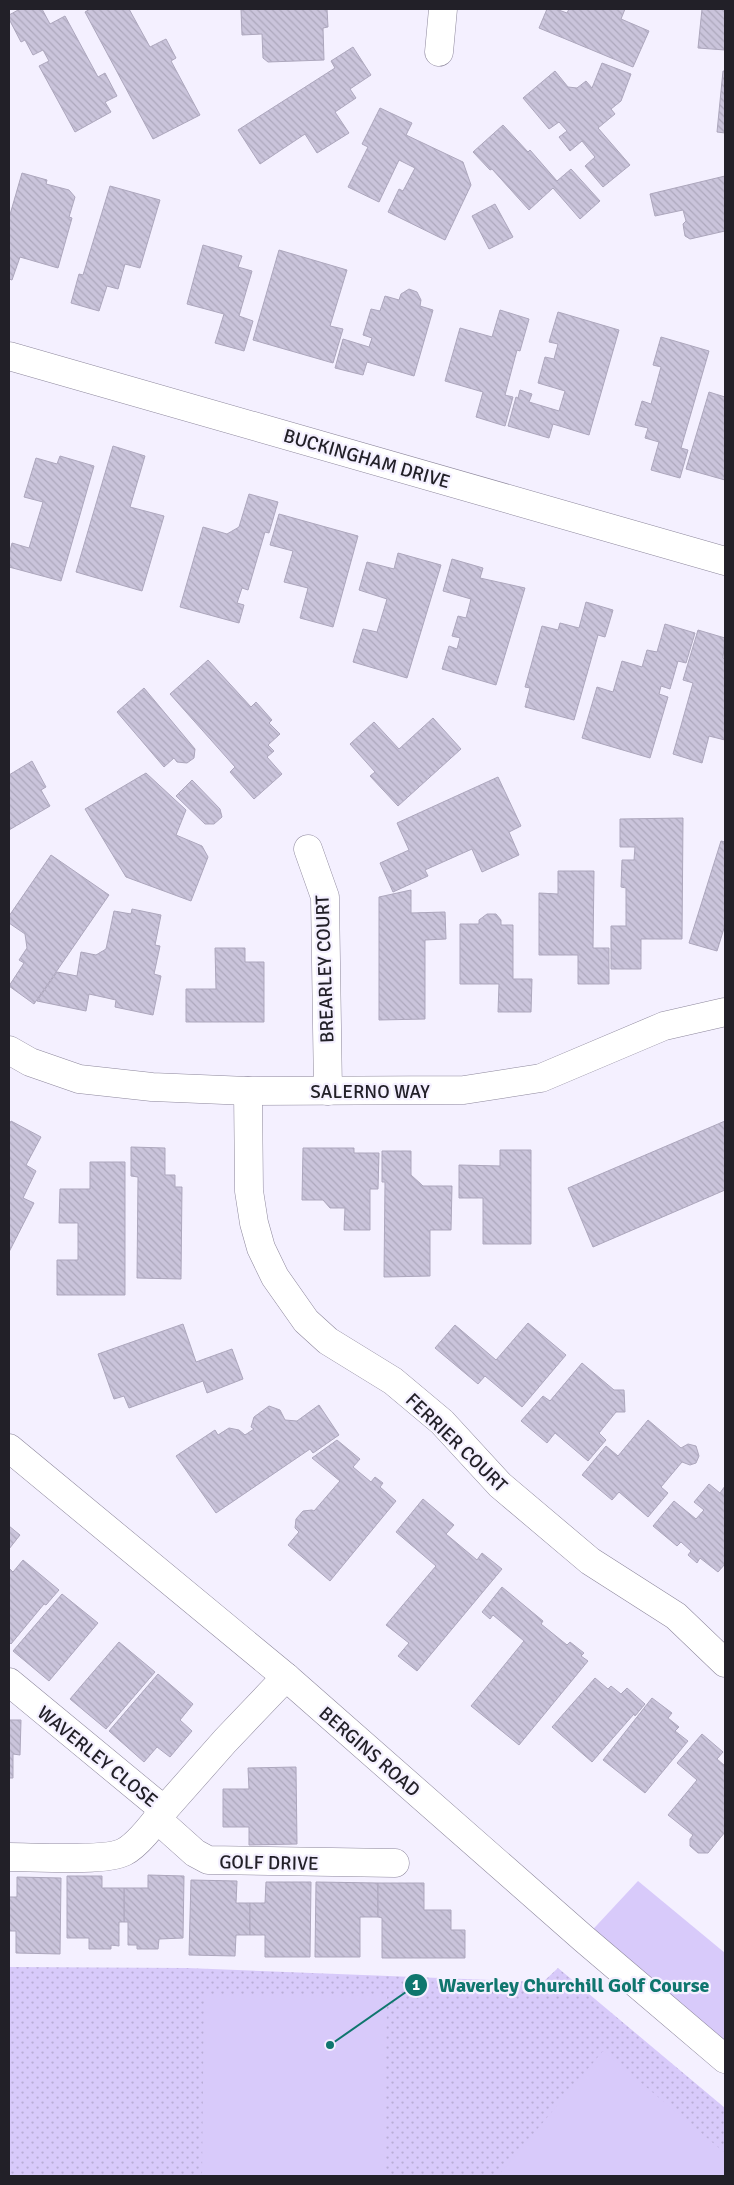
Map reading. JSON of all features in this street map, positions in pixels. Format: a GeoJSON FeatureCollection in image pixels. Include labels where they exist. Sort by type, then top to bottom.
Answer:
{"type":"FeatureCollection","features":[{"type":"Feature","properties":{"kind":"street"},"geometry":{"type":"LineString","coordinates":[[439,52],[443,9]]}},
{"type":"Feature","properties":{"kind":"street","name":"BUCKINGHAM DRIVE"},"geometry":{"type":"LineString","coordinates":[[9,356],[725,561]]}},
{"type":"Feature","properties":{"kind":"street","name":"BREARLEY COURT"},"geometry":{"type":"LineString","coordinates":[[308,849],[325,897],[328,1090]]}},
{"type":"Feature","properties":{"kind":"street","name":"SALERNO WAY"},"geometry":{"type":"LineString","coordinates":[[9,1050],[30,1062],[79,1079],[152,1087],[248,1091],[464,1090],[541,1078],[664,1026],[725,1012]]}},
{"type":"Feature","properties":{"kind":"street","name":"FERRIER COURT"},"geometry":{"type":"LineString","coordinates":[[248,1091],[249,1191],[254,1223],[261,1248],[276,1277],[306,1321],[328,1340],[393,1381],[442,1422],[500,1485],[590,1561],[676,1616],[725,1663]]}},
{"type":"Feature","properties":{"kind":"street","name":"BERGINS ROAD"},"geometry":{"type":"LineString","coordinates":[[9,1448],[286,1677],[584,1939],[725,2059]]}},
{"type":"Feature","properties":{"kind":"street","name":"WAVERLEY CLOSE"},"geometry":{"type":"LineString","coordinates":[[9,1682],[160,1814],[225,1741],[286,1677]]}},
{"type":"Feature","properties":{"kind":"street"},"geometry":{"type":"LineString","coordinates":[[9,1857],[92,1857],[124,1852],[160,1814]]}},
{"type":"Feature","properties":{"kind":"street","name":"GOLF DRIVE"},"geometry":{"type":"LineString","coordinates":[[160,1814],[195,1853],[208,1860],[395,1863]]}},
{"type":"Feature","properties":{"kind":"shaded area"},"geometry":{"type":"Polygon","coordinates":[[[638,1881],[725,1953],[725,2059],[584,1939],[638,1881]]]}},
{"type":"Feature","properties":{"kind":"shaded area"},"geometry":{"type":"Polygon","coordinates":[[[9,1967],[187,1968],[543,1982],[558,1968],[725,2108],[725,2176],[9,2176],[9,1967]]]}},
{"type":"Feature","properties":{"kind":"shaded area"},"geometry":{"type":"Polygon","coordinates":[[[204,1994],[387,1996],[384,2176],[202,2175],[204,1994]]]}},
{"type":"Feature","properties":{"kind":"shaded area"},"geometry":{"type":"Polygon","coordinates":[[[603,2051],[725,2153],[725,2176],[498,2176],[603,2051]]]}},
{"type":"Feature","properties":{"kind":"building"},"geometry":{"type":"Polygon","coordinates":[[[20,9],[42,9],[50,24],[65,16],[98,77],[105,73],[117,96],[105,102],[111,112],[75,132],[39,66],[49,61],[43,50],[33,55],[25,40],[21,42],[9,19],[9,15],[20,9]]]}},
{"type":"Feature","properties":{"kind":"building"},"geometry":{"type":"Polygon","coordinates":[[[90,9],[129,9],[150,47],[166,39],[176,58],[171,61],[200,115],[153,139],[85,12],[90,9]]]}},
{"type":"Feature","properties":{"kind":"building"},"geometry":{"type":"Polygon","coordinates":[[[241,9],[327,9],[328,27],[323,28],[324,60],[268,62],[263,58],[262,34],[242,35],[241,9]]]}},
{"type":"Feature","properties":{"kind":"building"},"geometry":{"type":"Polygon","coordinates":[[[547,9],[556,9],[567,13],[569,9],[625,9],[621,19],[649,31],[633,67],[539,28],[547,9]]]}},
{"type":"Feature","properties":{"kind":"building"},"geometry":{"type":"Polygon","coordinates":[[[702,9],[725,9],[725,50],[698,48],[702,9]]]}},
{"type":"Feature","properties":{"kind":"building"},"geometry":{"type":"Polygon","coordinates":[[[353,47],[371,75],[350,89],[356,98],[335,112],[349,133],[317,153],[305,134],[260,164],[238,130],[335,68],[331,61],[353,47]]]}},
{"type":"Feature","properties":{"kind":"building"},"geometry":{"type":"Polygon","coordinates":[[[602,63],[631,74],[621,101],[611,109],[615,114],[598,128],[630,165],[603,187],[585,166],[595,157],[582,141],[570,151],[559,137],[567,131],[559,122],[549,129],[523,98],[555,71],[568,87],[577,88],[586,81],[592,88],[602,63]]]}},
{"type":"Feature","properties":{"kind":"building"},"geometry":{"type":"Polygon","coordinates":[[[723,71],[725,71],[725,133],[717,132],[723,71]]]}},
{"type":"Feature","properties":{"kind":"building"},"geometry":{"type":"Polygon","coordinates":[[[380,108],[412,123],[406,135],[463,162],[471,185],[445,240],[388,212],[399,189],[403,191],[415,168],[399,160],[379,202],[348,187],[368,147],[362,144],[380,108]]]}},
{"type":"Feature","properties":{"kind":"building"},"geometry":{"type":"Polygon","coordinates":[[[503,125],[528,152],[530,150],[557,181],[571,169],[600,201],[580,219],[553,188],[529,210],[492,169],[490,170],[473,152],[503,125]]]}},
{"type":"Feature","properties":{"kind":"building"},"geometry":{"type":"Polygon","coordinates":[[[22,173],[47,180],[46,184],[69,190],[75,197],[69,217],[72,218],[58,268],[20,257],[12,280],[9,279],[9,218],[22,173]]]}},
{"type":"Feature","properties":{"kind":"building"},"geometry":{"type":"Polygon","coordinates":[[[725,176],[725,231],[690,239],[685,236],[683,224],[686,221],[683,210],[655,216],[650,194],[725,176]]]}},
{"type":"Feature","properties":{"kind":"building"},"geometry":{"type":"Polygon","coordinates":[[[110,186],[160,200],[140,268],[125,264],[118,289],[107,286],[99,311],[71,303],[79,274],[83,275],[110,186]]]}},
{"type":"Feature","properties":{"kind":"building"},"geometry":{"type":"Polygon","coordinates":[[[495,204],[513,237],[489,249],[472,216],[495,204]]]}},
{"type":"Feature","properties":{"kind":"building"},"geometry":{"type":"Polygon","coordinates":[[[203,245],[242,256],[238,267],[252,271],[239,316],[253,321],[244,351],[215,343],[224,314],[187,304],[203,245]]]}},
{"type":"Feature","properties":{"kind":"building"},"geometry":{"type":"Polygon","coordinates":[[[279,250],[347,270],[330,326],[343,329],[333,363],[253,340],[279,250]]]}},
{"type":"Feature","properties":{"kind":"building"},"geometry":{"type":"Polygon","coordinates":[[[409,289],[417,292],[421,300],[420,306],[433,310],[414,376],[367,362],[363,375],[335,368],[343,339],[369,347],[372,338],[363,335],[371,309],[380,311],[385,296],[399,300],[401,294],[409,289]]]}},
{"type":"Feature","properties":{"kind":"building"},"geometry":{"type":"Polygon","coordinates":[[[500,310],[529,319],[520,351],[517,350],[505,395],[513,397],[505,426],[476,417],[483,392],[445,381],[460,328],[492,337],[500,310]]]}},
{"type":"Feature","properties":{"kind":"building"},"geometry":{"type":"Polygon","coordinates":[[[558,312],[619,330],[589,435],[553,424],[549,438],[508,426],[516,397],[518,398],[520,390],[532,394],[529,402],[559,411],[565,391],[538,383],[545,357],[554,359],[558,344],[549,342],[558,312]]]}},
{"type":"Feature","properties":{"kind":"building"},"geometry":{"type":"Polygon","coordinates":[[[661,337],[709,351],[681,448],[688,450],[680,478],[651,470],[659,442],[645,438],[648,428],[635,425],[642,401],[651,404],[661,367],[653,365],[661,337]]]}},
{"type":"Feature","properties":{"kind":"building"},"geometry":{"type":"Polygon","coordinates":[[[709,392],[725,397],[725,480],[686,469],[709,392]]]}},
{"type":"Feature","properties":{"kind":"building"},"geometry":{"type":"Polygon","coordinates":[[[113,446],[145,456],[130,507],[164,516],[142,591],[76,572],[113,446]]]}},
{"type":"Feature","properties":{"kind":"building"},"geometry":{"type":"Polygon","coordinates":[[[60,456],[94,466],[61,581],[9,567],[12,543],[29,548],[43,502],[24,497],[36,458],[57,464],[60,456]]]}},
{"type":"Feature","properties":{"kind":"building"},"geometry":{"type":"Polygon","coordinates":[[[249,494],[278,502],[269,533],[265,532],[248,590],[242,588],[237,603],[244,605],[239,623],[180,607],[203,527],[227,534],[239,527],[249,494]]]}},
{"type":"Feature","properties":{"kind":"building"},"geometry":{"type":"Polygon","coordinates":[[[279,514],[358,536],[333,627],[300,618],[308,588],[284,582],[293,551],[270,545],[279,514]]]}},
{"type":"Feature","properties":{"kind":"building"},"geometry":{"type":"Polygon","coordinates":[[[398,553],[441,565],[407,678],[353,662],[363,629],[377,632],[387,599],[359,590],[367,562],[394,569],[398,553]]]}},
{"type":"Feature","properties":{"kind":"building"},"geometry":{"type":"Polygon","coordinates":[[[452,559],[483,568],[480,578],[525,588],[496,685],[442,669],[449,646],[457,649],[460,638],[452,636],[458,616],[466,618],[471,599],[443,591],[452,559]]]}},
{"type":"Feature","properties":{"kind":"building"},"geometry":{"type":"Polygon","coordinates":[[[586,602],[613,610],[605,637],[598,635],[574,720],[525,707],[530,688],[525,687],[542,626],[558,630],[560,623],[579,628],[586,602]]]}},
{"type":"Feature","properties":{"kind":"building"},"geometry":{"type":"Polygon","coordinates":[[[665,624],[695,633],[686,663],[678,661],[670,689],[661,686],[659,694],[668,697],[650,758],[582,738],[597,687],[613,692],[622,661],[642,667],[647,650],[657,652],[665,624]]]}},
{"type":"Feature","properties":{"kind":"building"},"geometry":{"type":"Polygon","coordinates":[[[698,630],[725,638],[723,658],[725,659],[725,740],[709,736],[702,763],[673,754],[693,683],[683,680],[698,630]]]}},
{"type":"Feature","properties":{"kind":"building"},"geometry":{"type":"Polygon","coordinates":[[[208,660],[251,707],[256,702],[272,720],[269,723],[280,734],[268,745],[274,751],[267,757],[282,774],[254,799],[230,772],[235,767],[170,694],[208,660]]]}},
{"type":"Feature","properties":{"kind":"building"},"geometry":{"type":"Polygon","coordinates":[[[144,688],[195,749],[194,758],[187,763],[177,762],[174,758],[164,767],[117,712],[144,688]]]}},
{"type":"Feature","properties":{"kind":"building"},"geometry":{"type":"Polygon","coordinates":[[[433,718],[461,749],[398,806],[370,776],[375,772],[350,744],[374,722],[399,749],[433,718]]]}},
{"type":"Feature","properties":{"kind":"building"},"geometry":{"type":"Polygon","coordinates":[[[32,761],[46,787],[41,790],[50,806],[9,830],[9,775],[32,761]]]}},
{"type":"Feature","properties":{"kind":"building"},"geometry":{"type":"Polygon","coordinates":[[[146,773],[186,810],[176,835],[202,846],[208,857],[191,901],[126,877],[85,809],[146,773]]]}},
{"type":"Feature","properties":{"kind":"building"},"geometry":{"type":"Polygon","coordinates":[[[498,777],[521,826],[509,832],[519,855],[482,872],[472,849],[425,870],[428,876],[393,892],[380,863],[409,850],[397,823],[498,777]]]}},
{"type":"Feature","properties":{"kind":"building"},"geometry":{"type":"Polygon","coordinates":[[[192,780],[220,809],[222,817],[214,824],[205,824],[176,796],[192,780]]]}},
{"type":"Feature","properties":{"kind":"building"},"geometry":{"type":"Polygon","coordinates":[[[683,818],[682,939],[641,939],[641,969],[611,969],[611,926],[626,926],[626,888],[621,887],[622,860],[634,860],[635,847],[620,847],[620,819],[683,818]]]}},
{"type":"Feature","properties":{"kind":"building"},"geometry":{"type":"Polygon","coordinates":[[[721,841],[725,842],[725,925],[717,951],[689,943],[721,841]]]}},
{"type":"Feature","properties":{"kind":"building"},"geometry":{"type":"Polygon","coordinates":[[[51,855],[109,895],[34,1004],[9,986],[24,963],[19,960],[27,948],[25,934],[9,923],[9,916],[51,855]]]}},
{"type":"Feature","properties":{"kind":"building"},"geometry":{"type":"Polygon","coordinates":[[[558,871],[594,871],[593,948],[609,948],[609,984],[578,984],[578,955],[539,955],[539,893],[558,894],[558,871]]]}},
{"type":"Feature","properties":{"kind":"building"},"geometry":{"type":"Polygon","coordinates":[[[411,890],[411,913],[445,912],[446,939],[425,940],[425,1019],[379,1020],[379,897],[411,890]]]}},
{"type":"Feature","properties":{"kind":"building"},"geometry":{"type":"Polygon","coordinates":[[[132,909],[161,915],[155,945],[160,946],[154,974],[161,976],[153,1015],[115,1007],[116,1000],[89,994],[86,1011],[37,1001],[57,972],[77,976],[81,952],[96,955],[106,949],[114,911],[131,914],[132,909]]]}},
{"type":"Feature","properties":{"kind":"building"},"geometry":{"type":"Polygon","coordinates":[[[487,914],[496,914],[501,920],[501,925],[513,925],[513,979],[532,979],[531,1012],[498,1012],[499,984],[460,984],[460,924],[479,924],[479,920],[487,914]]]}},
{"type":"Feature","properties":{"kind":"building"},"geometry":{"type":"Polygon","coordinates":[[[215,948],[245,948],[245,962],[264,962],[264,1022],[186,1022],[186,989],[216,989],[215,948]]]}},
{"type":"Feature","properties":{"kind":"building"},"geometry":{"type":"Polygon","coordinates":[[[11,1121],[41,1137],[26,1165],[36,1171],[23,1198],[34,1203],[9,1252],[9,1125],[11,1121]]]}},
{"type":"Feature","properties":{"kind":"building"},"geometry":{"type":"Polygon","coordinates":[[[725,1121],[725,1190],[593,1247],[568,1188],[725,1121]]]}},
{"type":"Feature","properties":{"kind":"building"},"geometry":{"type":"Polygon","coordinates":[[[131,1147],[165,1148],[165,1175],[175,1175],[175,1187],[182,1187],[181,1279],[137,1278],[138,1177],[131,1176],[131,1147]]]}},
{"type":"Feature","properties":{"kind":"building"},"geometry":{"type":"Polygon","coordinates":[[[303,1148],[354,1148],[354,1153],[379,1153],[378,1189],[370,1189],[370,1230],[344,1230],[345,1208],[330,1208],[323,1200],[302,1200],[303,1148]]]}},
{"type":"Feature","properties":{"kind":"building"},"geometry":{"type":"Polygon","coordinates":[[[500,1150],[531,1150],[531,1244],[483,1244],[483,1198],[459,1198],[459,1165],[500,1166],[500,1150]]]}},
{"type":"Feature","properties":{"kind":"building"},"geometry":{"type":"Polygon","coordinates":[[[382,1151],[411,1151],[411,1175],[423,1186],[452,1186],[451,1230],[430,1230],[430,1276],[384,1277],[385,1182],[382,1182],[382,1151]]]}},
{"type":"Feature","properties":{"kind":"building"},"geometry":{"type":"Polygon","coordinates":[[[90,1162],[125,1162],[125,1295],[57,1295],[57,1260],[78,1260],[78,1223],[59,1223],[60,1189],[90,1189],[90,1162]]]}},
{"type":"Feature","properties":{"kind":"building"},"geometry":{"type":"Polygon","coordinates":[[[528,1323],[566,1355],[522,1407],[485,1376],[478,1384],[435,1348],[455,1325],[496,1360],[528,1323]]]}},
{"type":"Feature","properties":{"kind":"building"},"geometry":{"type":"Polygon","coordinates":[[[183,1324],[196,1362],[232,1349],[243,1379],[207,1393],[203,1381],[129,1408],[124,1396],[114,1399],[98,1354],[183,1324]]]}},
{"type":"Feature","properties":{"kind":"building"},"geometry":{"type":"Polygon","coordinates":[[[582,1363],[614,1390],[624,1390],[625,1412],[616,1412],[599,1433],[606,1440],[588,1461],[555,1433],[547,1443],[521,1421],[543,1396],[550,1401],[582,1363]]]}},
{"type":"Feature","properties":{"kind":"building"},"geometry":{"type":"Polygon","coordinates":[[[319,1405],[339,1435],[313,1453],[310,1449],[216,1513],[176,1456],[215,1430],[218,1435],[229,1428],[239,1430],[245,1435],[254,1429],[251,1427],[254,1417],[269,1406],[280,1410],[285,1420],[297,1421],[319,1405]]]}},
{"type":"Feature","properties":{"kind":"building"},"geometry":{"type":"Polygon","coordinates":[[[648,1420],[681,1448],[688,1444],[696,1446],[699,1456],[696,1463],[690,1465],[682,1462],[661,1487],[668,1493],[648,1517],[619,1492],[612,1500],[582,1475],[606,1446],[618,1456],[648,1420]]]}},
{"type":"Feature","properties":{"kind":"building"},"geometry":{"type":"Polygon","coordinates":[[[337,1440],[360,1459],[353,1467],[371,1482],[375,1477],[383,1483],[380,1487],[396,1501],[330,1581],[288,1545],[299,1532],[295,1528],[296,1519],[303,1511],[314,1511],[340,1481],[312,1458],[337,1440]]]}},
{"type":"Feature","properties":{"kind":"building"},"geometry":{"type":"Polygon","coordinates":[[[709,1484],[720,1493],[725,1486],[725,1564],[718,1572],[700,1558],[697,1563],[688,1555],[691,1551],[681,1542],[677,1546],[653,1526],[674,1501],[696,1519],[704,1510],[694,1502],[709,1484]]]}},
{"type":"Feature","properties":{"kind":"building"},"geometry":{"type":"Polygon","coordinates":[[[423,1499],[454,1525],[446,1534],[477,1560],[482,1553],[502,1569],[417,1671],[398,1656],[409,1643],[386,1625],[436,1566],[396,1532],[423,1499]]]}},
{"type":"Feature","properties":{"kind":"building"},"geometry":{"type":"Polygon","coordinates":[[[9,1526],[20,1535],[9,1549],[9,1526]]]}},
{"type":"Feature","properties":{"kind":"building"},"geometry":{"type":"Polygon","coordinates":[[[23,1560],[59,1590],[46,1605],[44,1604],[11,1644],[9,1642],[9,1568],[13,1572],[23,1560]]]}},
{"type":"Feature","properties":{"kind":"building"},"geometry":{"type":"Polygon","coordinates":[[[502,1587],[543,1621],[541,1624],[567,1645],[570,1642],[584,1653],[581,1656],[588,1661],[519,1745],[471,1706],[524,1641],[493,1615],[490,1619],[482,1612],[502,1587]]]}},
{"type":"Feature","properties":{"kind":"building"},"geometry":{"type":"Polygon","coordinates":[[[62,1594],[98,1623],[49,1681],[13,1651],[62,1594]]]}},
{"type":"Feature","properties":{"kind":"building"},"geometry":{"type":"Polygon","coordinates":[[[119,1642],[155,1672],[106,1729],[70,1699],[119,1642]]]}},
{"type":"Feature","properties":{"kind":"building"},"geometry":{"type":"Polygon","coordinates":[[[158,1674],[193,1704],[180,1720],[192,1731],[170,1757],[157,1747],[144,1762],[109,1731],[158,1674]]]}},
{"type":"Feature","properties":{"kind":"building"},"geometry":{"type":"Polygon","coordinates":[[[595,1678],[608,1689],[611,1686],[621,1694],[627,1688],[645,1704],[592,1762],[552,1727],[595,1678]]]}},
{"type":"Feature","properties":{"kind":"building"},"geometry":{"type":"Polygon","coordinates":[[[652,1698],[672,1713],[668,1718],[679,1727],[675,1731],[688,1741],[645,1793],[603,1760],[652,1698]]]}},
{"type":"Feature","properties":{"kind":"building"},"geometry":{"type":"Polygon","coordinates":[[[9,1720],[21,1720],[20,1755],[13,1754],[13,1778],[9,1778],[9,1720]]]}},
{"type":"Feature","properties":{"kind":"building"},"geometry":{"type":"Polygon","coordinates":[[[702,1734],[723,1752],[717,1759],[725,1766],[725,1832],[708,1853],[698,1853],[690,1846],[690,1839],[693,1835],[668,1815],[697,1780],[677,1763],[702,1734]]]}},
{"type":"Feature","properties":{"kind":"building"},"geometry":{"type":"Polygon","coordinates":[[[296,1767],[297,1844],[249,1845],[249,1827],[223,1827],[223,1789],[249,1789],[248,1768],[296,1767]]]}},
{"type":"Feature","properties":{"kind":"building"},"geometry":{"type":"Polygon","coordinates":[[[148,1875],[184,1876],[183,1938],[159,1939],[158,1949],[137,1949],[137,1945],[128,1945],[128,1922],[124,1922],[124,1888],[148,1888],[148,1875]]]}},
{"type":"Feature","properties":{"kind":"building"},"geometry":{"type":"Polygon","coordinates":[[[67,1876],[102,1876],[102,1888],[124,1888],[124,1922],[119,1922],[119,1946],[111,1945],[111,1949],[89,1949],[89,1938],[67,1938],[67,1876]]]}},
{"type":"Feature","properties":{"kind":"building"},"geometry":{"type":"Polygon","coordinates":[[[17,1877],[61,1878],[60,1954],[16,1953],[16,1931],[9,1931],[9,1897],[17,1897],[17,1877]]]}},
{"type":"Feature","properties":{"kind":"building"},"geometry":{"type":"Polygon","coordinates":[[[191,1880],[237,1881],[236,1903],[250,1903],[250,1935],[236,1935],[235,1956],[189,1955],[191,1880]]]}},
{"type":"Feature","properties":{"kind":"building"},"geometry":{"type":"Polygon","coordinates":[[[266,1882],[311,1882],[310,1957],[265,1957],[265,1935],[250,1935],[250,1903],[265,1903],[266,1882]]]}},
{"type":"Feature","properties":{"kind":"building"},"geometry":{"type":"Polygon","coordinates":[[[316,1882],[378,1883],[378,1917],[360,1917],[360,1957],[315,1957],[316,1882]]]}},
{"type":"Feature","properties":{"kind":"building"},"geometry":{"type":"Polygon","coordinates":[[[378,1883],[424,1883],[424,1910],[451,1910],[451,1930],[465,1930],[465,1958],[382,1958],[382,1918],[378,1917],[378,1883]]]}},
{"type":"Feature","properties":{"kind":"place","name":"Waverley Churchill Golf Course"},"geometry":{"type":"Point","coordinates":[330,2045]}}]}
